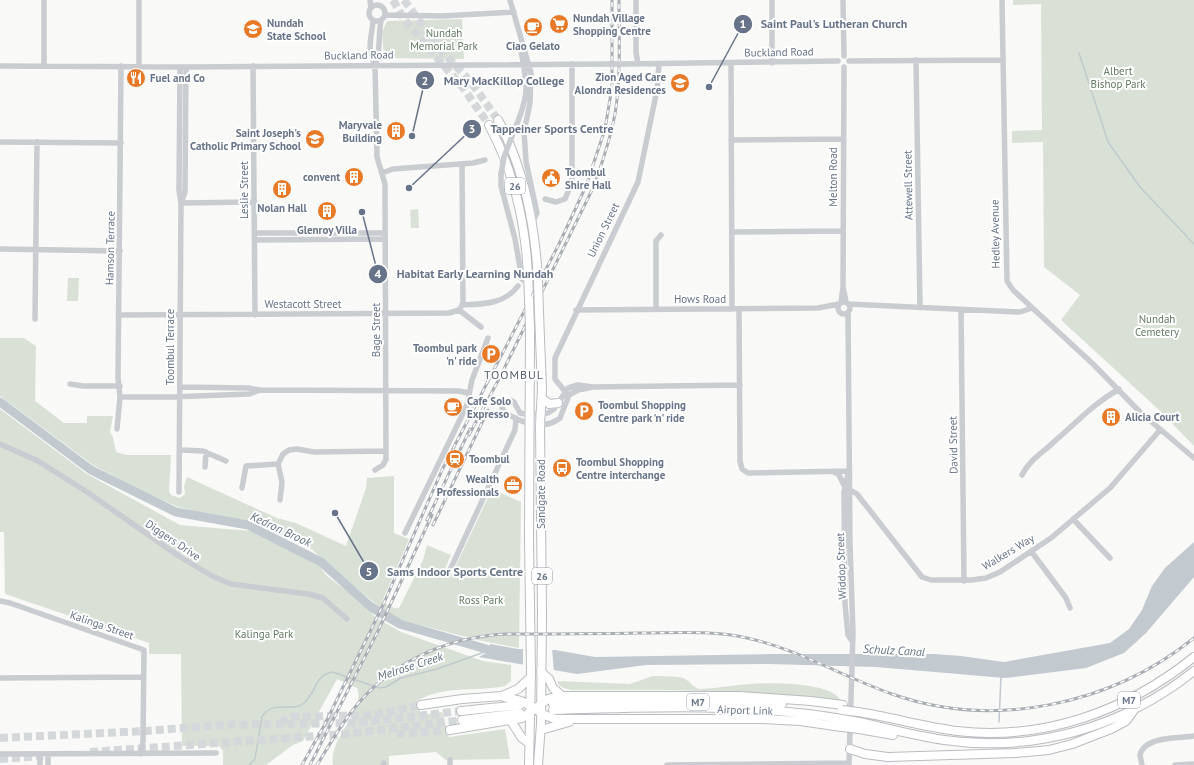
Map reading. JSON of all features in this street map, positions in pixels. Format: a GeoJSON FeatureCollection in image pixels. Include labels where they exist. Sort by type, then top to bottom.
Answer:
{"type":"FeatureCollection","features":[{"type":"Feature","properties":{"kind":"highway","name":"Sandgate Road"},"geometry":{"type":"LineString","coordinates":[[498,120],[512,148],[527,195],[532,223],[538,280],[542,398],[540,415],[541,672],[536,710],[529,744],[529,765]]}},
{"type":"Feature","properties":{"kind":"highway","name":"Sandgate Road"},"geometry":{"type":"LineString","coordinates":[[489,125],[507,162],[518,198],[527,253],[530,330],[530,415],[526,423],[531,675],[536,710],[541,730],[538,765]]}},
{"type":"Feature","properties":{"kind":"highway"},"geometry":{"type":"LineString","coordinates":[[542,398],[549,404],[558,402]]}},
{"type":"Feature","properties":{"kind":"highway","name":"M7"},"geometry":{"type":"LineString","coordinates":[[842,707],[934,728],[968,732],[1004,733],[1042,729],[1086,718],[1123,704],[1162,682],[1194,658]]}},
{"type":"Feature","properties":{"kind":"highway","name":"M7"},"geometry":{"type":"LineString","coordinates":[[1134,709],[1160,695],[1194,670]]}},
{"type":"Feature","properties":{"kind":"highway"},"geometry":{"type":"LineString","coordinates":[[541,672],[549,679],[553,688],[562,696]]}},
{"type":"Feature","properties":{"kind":"highway"},"geometry":{"type":"LineString","coordinates":[[421,706],[462,699],[502,696],[518,689],[531,675]]}},
{"type":"Feature","properties":{"kind":"highway"},"geometry":{"type":"LineString","coordinates":[[502,696],[507,699],[519,700],[550,718],[760,719],[842,723]]}},
{"type":"Feature","properties":{"kind":"highway"},"geometry":{"type":"LineString","coordinates":[[450,730],[522,718],[536,710],[551,698],[562,696],[740,696],[782,698],[842,707]]}},
{"type":"Feature","properties":{"kind":"highway","name":"Airport Link"},"geometry":{"type":"LineString","coordinates":[[842,707],[759,702],[553,707],[743,709],[792,712],[859,726],[910,733],[944,740],[975,743],[1027,742],[1081,731],[1114,719],[1134,709]]}},
{"type":"Feature","properties":{"kind":"highway"},"geometry":{"type":"LineString","coordinates":[[461,711],[520,709],[462,720]]}},
{"type":"Feature","properties":{"kind":"highway"},"geometry":{"type":"LineString","coordinates":[[850,749],[865,754],[888,757],[1039,751],[1072,744],[1098,734],[1126,721],[1134,709]]}},
{"type":"Feature","properties":{"kind":"highway"},"geometry":{"type":"LineString","coordinates":[[541,730],[564,724],[573,719]]}},
{"type":"Feature","properties":{"kind":"highway"},"geometry":{"type":"LineString","coordinates":[[511,720],[522,738],[529,744]]}},
{"type":"Feature","properties":{"kind":"street"},"geometry":{"type":"LineString","coordinates":[[44,0],[44,66]]}},
{"type":"Feature","properties":{"kind":"street"},"geometry":{"type":"LineString","coordinates":[[139,0],[139,66]]}},
{"type":"Feature","properties":{"kind":"street"},"geometry":{"type":"LineString","coordinates":[[370,0],[370,16],[373,20],[380,21],[385,15],[385,10],[380,3],[371,8]]}},
{"type":"Feature","properties":{"kind":"street","name":"Sandgate Road"},"geometry":{"type":"LineString","coordinates":[[510,0],[521,42],[520,46],[526,65],[526,101],[504,157],[500,174],[501,186],[515,239],[522,279],[529,284]]}},
{"type":"Feature","properties":{"kind":"street"},"geometry":{"type":"LineString","coordinates":[[636,0],[638,64]]}},
{"type":"Feature","properties":{"kind":"street"},"geometry":{"type":"LineString","coordinates":[[772,0],[772,62]]}},
{"type":"Feature","properties":{"kind":"street"},"geometry":{"type":"LineString","coordinates":[[843,0],[844,56],[849,61],[1003,60]]}},
{"type":"Feature","properties":{"kind":"street","name":"Hedley Avenue"},"geometry":{"type":"LineString","coordinates":[[1002,0],[1006,277],[1010,287],[1160,430],[1194,458]]}},
{"type":"Feature","properties":{"kind":"street"},"geometry":{"type":"LineString","coordinates":[[385,15],[442,16],[514,12]]}},
{"type":"Feature","properties":{"kind":"street","name":"Bage Street"},"geometry":{"type":"LineString","coordinates":[[373,20],[369,41],[370,56],[375,65]]}},
{"type":"Feature","properties":{"kind":"street","name":"Bage Street"},"geometry":{"type":"LineString","coordinates":[[375,470],[385,462],[386,451],[385,184],[377,158],[375,65],[379,55],[378,34],[380,21]]}},
{"type":"Feature","properties":{"kind":"street"},"geometry":{"type":"LineString","coordinates":[[844,56],[839,58],[838,61],[840,66],[847,66],[849,61]]}},
{"type":"Feature","properties":{"kind":"street","name":"Attewell Street"},"geometry":{"type":"LineString","coordinates":[[916,60],[920,308]]}},
{"type":"Feature","properties":{"kind":"street","name":"Buckland Road"},"geometry":{"type":"LineString","coordinates":[[0,66],[183,67],[526,65],[838,61]]}},
{"type":"Feature","properties":{"kind":"street"},"geometry":{"type":"LineString","coordinates":[[731,63],[732,232],[740,385],[740,461],[742,469],[748,473],[849,471]]}},
{"type":"Feature","properties":{"kind":"street"},"geometry":{"type":"LineString","coordinates":[[545,199],[556,202],[565,199],[572,182],[572,64]]}},
{"type":"Feature","properties":{"kind":"street","name":"Union Street"},"geometry":{"type":"LineString","coordinates":[[567,393],[555,379],[554,364],[558,350],[576,310],[638,182],[657,90],[659,64]]}},
{"type":"Feature","properties":{"kind":"street","name":"Sandgate Road"},"geometry":{"type":"LineString","coordinates":[[526,65],[531,73],[530,96],[524,132],[528,173],[537,213],[532,223]]}},
{"type":"Feature","properties":{"kind":"street","name":"Hamson Terrace"},"geometry":{"type":"LineString","coordinates":[[117,429],[120,397],[119,315],[121,66]]}},
{"type":"Feature","properties":{"kind":"street","name":"Leslie Street"},"geometry":{"type":"LineString","coordinates":[[253,66],[255,315]]}},
{"type":"Feature","properties":{"kind":"street","name":"Toombul Terrace"},"geometry":{"type":"LineString","coordinates":[[179,492],[181,387],[181,203],[179,190],[183,67]]}},
{"type":"Feature","properties":{"kind":"street","name":"Melton Road"},"geometry":{"type":"LineString","coordinates":[[844,67],[843,287],[844,307],[848,326],[849,471],[847,491]]}},
{"type":"Feature","properties":{"kind":"street"},"geometry":{"type":"LineString","coordinates":[[731,140],[843,140]]}},
{"type":"Feature","properties":{"kind":"street"},"geometry":{"type":"LineString","coordinates":[[0,142],[121,143]]}},
{"type":"Feature","properties":{"kind":"street"},"geometry":{"type":"LineString","coordinates":[[35,319],[37,142]]}},
{"type":"Feature","properties":{"kind":"street"},"geometry":{"type":"LineString","coordinates":[[382,173],[402,168],[462,164],[485,160]]}},
{"type":"Feature","properties":{"kind":"street"},"geometry":{"type":"LineString","coordinates":[[462,164],[461,308],[481,327]]}},
{"type":"Feature","properties":{"kind":"street"},"geometry":{"type":"LineString","coordinates":[[181,203],[254,202]]}},
{"type":"Feature","properties":{"kind":"street"},"geometry":{"type":"LineString","coordinates":[[732,232],[843,231]]}},
{"type":"Feature","properties":{"kind":"street"},"geometry":{"type":"LineString","coordinates":[[254,233],[385,236]]}},
{"type":"Feature","properties":{"kind":"street"},"geometry":{"type":"LineString","coordinates":[[656,309],[656,241],[661,235]]}},
{"type":"Feature","properties":{"kind":"street"},"geometry":{"type":"LineString","coordinates":[[254,240],[385,236]]}},
{"type":"Feature","properties":{"kind":"street"},"geometry":{"type":"LineString","coordinates":[[0,249],[120,251]]}},
{"type":"Feature","properties":{"kind":"street","name":"Westacott Street"},"geometry":{"type":"LineString","coordinates":[[119,315],[181,316],[454,313],[461,308],[503,300],[512,295],[518,286]]}},
{"type":"Feature","properties":{"kind":"street","name":"Hows Road"},"geometry":{"type":"LineString","coordinates":[[576,310],[823,308],[863,306],[1020,312],[1032,308]]}},
{"type":"Feature","properties":{"kind":"street","name":"David Street"},"geometry":{"type":"LineString","coordinates":[[961,310],[964,581]]}},
{"type":"Feature","properties":{"kind":"street"},"geometry":{"type":"LineString","coordinates":[[405,533],[467,405],[469,399],[468,393],[488,338]]}},
{"type":"Feature","properties":{"kind":"street"},"geometry":{"type":"LineString","coordinates":[[70,384],[83,386],[120,386]]}},
{"type":"Feature","properties":{"kind":"street"},"geometry":{"type":"LineString","coordinates":[[567,393],[560,418],[552,423],[540,425],[526,423],[504,412],[502,406],[503,401],[508,399],[512,401],[520,413],[540,415],[552,411],[572,386],[578,385],[740,385]]}},
{"type":"Feature","properties":{"kind":"street"},"geometry":{"type":"LineString","coordinates":[[181,387],[248,388],[260,390],[459,391],[468,393]]}},
{"type":"Feature","properties":{"kind":"street"},"geometry":{"type":"LineString","coordinates":[[120,397],[249,394],[260,390]]}},
{"type":"Feature","properties":{"kind":"street"},"geometry":{"type":"LineString","coordinates":[[1022,476],[1028,464],[1096,403],[1119,390]]}},
{"type":"Feature","properties":{"kind":"street"},"geometry":{"type":"LineString","coordinates":[[449,572],[516,430],[516,418]]}},
{"type":"Feature","properties":{"kind":"street"},"geometry":{"type":"LineString","coordinates":[[516,430],[526,423]]}},
{"type":"Feature","properties":{"kind":"street","name":"Walkers Way"},"geometry":{"type":"LineString","coordinates":[[847,491],[857,494],[922,577],[932,580],[979,580],[992,576],[1031,551],[1073,519],[1110,488],[1160,430]]}},
{"type":"Feature","properties":{"kind":"street","name":"Diggers Drive"},"geometry":{"type":"LineString","coordinates":[[0,444],[38,461],[87,492],[177,555],[212,576],[231,584],[308,594],[323,598],[347,619]]}},
{"type":"Feature","properties":{"kind":"street"},"geometry":{"type":"LineString","coordinates":[[180,450],[206,452],[226,461]]}},
{"type":"Feature","properties":{"kind":"street"},"geometry":{"type":"LineString","coordinates":[[280,500],[282,482],[278,464],[283,454],[293,450],[314,452],[386,451]]}},
{"type":"Feature","properties":{"kind":"street"},"geometry":{"type":"LineString","coordinates":[[205,467],[206,452]]}},
{"type":"Feature","properties":{"kind":"street"},"geometry":{"type":"LineString","coordinates":[[242,488],[245,468],[248,465],[278,464]]}},
{"type":"Feature","properties":{"kind":"street","name":"Melton Road"},"geometry":{"type":"LineString","coordinates":[[847,491],[844,484],[849,471]]}},
{"type":"Feature","properties":{"kind":"street"},"geometry":{"type":"LineString","coordinates":[[834,472],[840,475],[844,484]]}},
{"type":"Feature","properties":{"kind":"street","name":"Widdop Street"},"geometry":{"type":"LineString","coordinates":[[847,491],[850,498],[853,633],[849,764]]}},
{"type":"Feature","properties":{"kind":"street","name":"Widdop Street"},"geometry":{"type":"LineString","coordinates":[[847,491],[845,604],[848,635],[852,642]]}},
{"type":"Feature","properties":{"kind":"street"},"geometry":{"type":"LineString","coordinates":[[850,498],[859,498]]}},
{"type":"Feature","properties":{"kind":"street"},"geometry":{"type":"LineString","coordinates":[[1073,519],[1110,558]]}},
{"type":"Feature","properties":{"kind":"street"},"geometry":{"type":"LineString","coordinates":[[1031,551],[1066,598],[1070,608]]}},
{"type":"Feature","properties":{"kind":"street","name":"Kalinga Street"},"geometry":{"type":"LineString","coordinates":[[0,601],[10,603],[144,650],[143,741],[141,754]]}},
{"type":"Feature","properties":{"kind":"street"},"geometry":{"type":"LineString","coordinates":[[0,678],[143,677]]}},
{"type":"Feature","properties":{"kind":"street"},"geometry":{"type":"LineString","coordinates":[[1142,765],[1140,755],[1144,748],[1166,738],[1194,736]]}},
{"type":"Feature","properties":{"kind":"street"},"geometry":{"type":"LineString","coordinates":[[0,754],[216,753]]}},
{"type":"Feature","properties":{"kind":"street"},"geometry":{"type":"LineString","coordinates":[[40,754],[40,765]]}},
{"type":"Feature","properties":{"kind":"street"},"geometry":{"type":"LineString","coordinates":[[48,754],[48,765]]}},
{"type":"Feature","properties":{"kind":"street"},"geometry":{"type":"LineString","coordinates":[[667,765],[849,764]]}},
{"type":"Feature","properties":{"kind":"street"},"geometry":{"type":"LineString","coordinates":[[1175,765],[1194,764]]}},
{"type":"Feature","properties":{"kind":"green space","name":"Albert Bishop Park"},"geometry":{"type":"Polygon","coordinates":[[[1013,0],[1194,0],[1194,446],[1158,409],[1061,320],[1080,295],[1044,267],[1043,142],[1012,143],[1012,131],[1042,130],[1041,4],[1013,5],[1013,0]]]}},
{"type":"Feature","properties":{"kind":"green space","name":"Nundah Memorial Park"},"geometry":{"type":"Polygon","coordinates":[[[462,19],[464,59],[384,58],[382,32],[387,21],[462,19]]]}},
{"type":"Feature","properties":{"kind":"green space"},"geometry":{"type":"Polygon","coordinates":[[[418,209],[419,228],[411,228],[410,210],[418,209]]]}},
{"type":"Feature","properties":{"kind":"green space"},"geometry":{"type":"Polygon","coordinates":[[[68,278],[79,278],[78,301],[67,301],[68,278]]]}},
{"type":"Feature","properties":{"kind":"green space","name":"Ross Park"},"geometry":{"type":"Polygon","coordinates":[[[0,338],[24,338],[36,346],[35,401],[64,423],[87,423],[87,416],[113,416],[110,432],[113,437],[116,452],[126,455],[171,455],[169,491],[171,495],[180,498],[185,494],[184,486],[187,477],[277,518],[296,523],[346,546],[366,488],[367,478],[394,476],[394,533],[409,539],[382,602],[394,608],[399,608],[423,560],[427,545],[451,555],[444,571],[452,574],[492,489],[521,502],[519,648],[482,641],[401,620],[378,606],[310,548],[250,521],[197,512],[176,506],[140,490],[93,465],[0,396],[0,338]]]}},
{"type":"Feature","properties":{"kind":"green space","name":"Kalinga Park"},"geometry":{"type":"Polygon","coordinates":[[[0,409],[87,474],[180,525],[251,531],[316,562],[327,576],[363,603],[375,617],[401,632],[483,661],[511,665],[511,681],[505,686],[449,691],[427,696],[417,701],[421,715],[442,712],[449,737],[505,729],[510,759],[446,760],[436,752],[389,756],[389,765],[333,765],[333,755],[336,745],[352,716],[358,697],[357,688],[337,679],[303,741],[293,745],[266,765],[223,765],[223,751],[219,746],[182,746],[181,654],[149,654],[149,643],[5,594],[4,532],[0,532],[0,409]]]}},
{"type":"Feature","properties":{"kind":"green space"},"geometry":{"type":"Polygon","coordinates":[[[653,676],[683,678],[696,688],[701,689],[760,683],[801,685],[828,690],[837,695],[841,702],[808,697],[741,692],[572,690],[563,688],[558,684],[558,681],[630,684],[653,676]]]}},
{"type":"Feature","properties":{"kind":"shaded area"},"geometry":{"type":"Polygon","coordinates":[[[1194,542],[1194,577],[1146,633],[1124,653],[1086,668],[1005,678],[876,667],[769,664],[646,665],[577,674],[479,657],[490,651],[490,644],[518,649],[555,650],[595,657],[772,654],[933,654],[1004,662],[1110,643],[1129,629],[1142,610],[1152,586],[1165,568],[1194,542]]]}},
{"type":"Feature","properties":{"kind":"pier"},"geometry":{"type":"Polygon","coordinates":[[[523,647],[552,648],[554,672],[523,667],[523,647]]]}},
{"type":"Feature","properties":{"kind":"pier"},"geometry":{"type":"Polygon","coordinates":[[[788,652],[797,652],[834,668],[825,667],[788,652]]]}},
{"type":"Feature","properties":{"kind":"waterway"},"geometry":{"type":"LineString","coordinates":[[1079,53],[1108,142],[1140,187],[1194,244]]}},
{"type":"Feature","properties":{"kind":"waterway","name":"Kedron Brook"},"geometry":{"type":"LineString","coordinates":[[0,402],[91,470],[176,512],[248,525],[321,562],[371,607],[400,624],[500,653]]}},
{"type":"Feature","properties":{"kind":"waterway","name":"Melrose Creek"},"geometry":{"type":"LineString","coordinates":[[249,765],[255,759],[262,717],[266,712],[277,707],[294,707],[304,703],[319,680],[327,673],[333,672],[379,688],[386,687],[401,678],[437,669],[490,650]]}},
{"type":"Feature","properties":{"kind":"waterway"},"geometry":{"type":"LineString","coordinates":[[999,722],[1001,676]]}},
{"type":"Feature","properties":{"kind":"tunnel"},"geometry":{"type":"LineString","coordinates":[[393,0],[404,19],[464,89],[489,125]]}},
{"type":"Feature","properties":{"kind":"tunnel"},"geometry":{"type":"LineString","coordinates":[[404,0],[440,49],[471,82],[498,120]]}},
{"type":"Feature","properties":{"kind":"tunnel"},"geometry":{"type":"LineString","coordinates":[[280,722],[293,717],[374,715],[421,705]]}},
{"type":"Feature","properties":{"kind":"tunnel"},"geometry":{"type":"LineString","coordinates":[[0,738],[146,731],[221,725],[356,723],[461,711]]}},
{"type":"Feature","properties":{"kind":"tunnel"},"geometry":{"type":"LineString","coordinates":[[90,752],[346,734],[462,720]]}},
{"type":"Feature","properties":{"kind":"tunnel"},"geometry":{"type":"LineString","coordinates":[[397,734],[450,730]]}},
{"type":"Feature","properties":{"kind":"tunnel"},"geometry":{"type":"LineString","coordinates":[[0,759],[43,756]]}},
{"type":"Feature","properties":{"kind":"railway"},"geometry":{"type":"LineString","coordinates":[[302,765],[325,724],[384,603],[442,470],[559,244],[586,186],[605,129],[612,87],[612,0]]}},
{"type":"Feature","properties":{"kind":"railway"},"geometry":{"type":"LineString","coordinates":[[469,435],[500,377],[593,188],[600,170],[611,133],[617,100],[619,0]]}},
{"type":"Feature","properties":{"kind":"railway"},"geometry":{"type":"LineString","coordinates":[[433,525],[488,410]]}},
{"type":"Feature","properties":{"kind":"railway"},"geometry":{"type":"LineString","coordinates":[[427,520],[470,429]]}},
{"type":"Feature","properties":{"kind":"railway"},"geometry":{"type":"LineString","coordinates":[[310,765],[378,631],[432,515]]}},
{"type":"Feature","properties":{"kind":"railway"},"geometry":{"type":"LineString","coordinates":[[317,765],[352,711],[383,679],[401,666],[441,647],[484,636],[506,634],[680,632],[734,635],[784,649],[892,694],[931,705],[971,710],[1010,710],[1050,705],[1089,695],[1126,680],[1161,661],[1194,638]]}},
{"type":"Feature","properties":{"kind":"place","name":"Nundah Village Shopping Centre"},"geometry":{"type":"Point","coordinates":[559,24]}},
{"type":"Feature","properties":{"kind":"place","name":"Ciao Gelato"},"geometry":{"type":"Point","coordinates":[533,27]}},
{"type":"Feature","properties":{"kind":"place","name":"Nundah State School"},"geometry":{"type":"Point","coordinates":[253,29]}},
{"type":"Feature","properties":{"kind":"place","name":"Fuel and Co"},"geometry":{"type":"Point","coordinates":[136,78]}},
{"type":"Feature","properties":{"kind":"place","name":"Zion Aged Care Alondra Residences"},"geometry":{"type":"Point","coordinates":[680,83]}},
{"type":"Feature","properties":{"kind":"place","name":"Saint Paul's Lutheran Church"},"geometry":{"type":"Point","coordinates":[709,87]}},
{"type":"Feature","properties":{"kind":"place","name":"Maryvale Building"},"geometry":{"type":"Point","coordinates":[396,131]}},
{"type":"Feature","properties":{"kind":"place","name":"Mary MacKillop College"},"geometry":{"type":"Point","coordinates":[412,136]}},
{"type":"Feature","properties":{"kind":"place","name":"Saint Joseph's Catholic Primary School"},"geometry":{"type":"Point","coordinates":[315,139]}},
{"type":"Feature","properties":{"kind":"place","name":"convent"},"geometry":{"type":"Point","coordinates":[354,177]}},
{"type":"Feature","properties":{"kind":"place","name":"Toombul Shire Hall"},"geometry":{"type":"Point","coordinates":[551,178]}},
{"type":"Feature","properties":{"kind":"place","name":"Tappeiner Sports Centre"},"geometry":{"type":"Point","coordinates":[409,188]}},
{"type":"Feature","properties":{"kind":"place","name":"Nolan Hall"},"geometry":{"type":"Point","coordinates":[282,189]}},
{"type":"Feature","properties":{"kind":"place","name":"Glenroy Villa"},"geometry":{"type":"Point","coordinates":[327,211]}},
{"type":"Feature","properties":{"kind":"place","name":"Habitat Early Learning Nundah"},"geometry":{"type":"Point","coordinates":[362,212]}},
{"type":"Feature","properties":{"kind":"place","name":"Toombul park 'n' ride"},"geometry":{"type":"Point","coordinates":[491,354]}},
{"type":"Feature","properties":{"kind":"place","name":"Cafe Solo Expresso"},"geometry":{"type":"Point","coordinates":[453,407]}},
{"type":"Feature","properties":{"kind":"place","name":"Toombul Shopping Centre park 'n' ride"},"geometry":{"type":"Point","coordinates":[584,411]}},
{"type":"Feature","properties":{"kind":"place","name":"Alicia Court"},"geometry":{"type":"Point","coordinates":[1111,417]}},
{"type":"Feature","properties":{"kind":"place","name":"Toombul"},"geometry":{"type":"Point","coordinates":[455,459]}},
{"type":"Feature","properties":{"kind":"place","name":"Toombul Shopping Centre interchange"},"geometry":{"type":"Point","coordinates":[562,468]}},
{"type":"Feature","properties":{"kind":"place","name":"Wealth Professionals"},"geometry":{"type":"Point","coordinates":[513,485]}},
{"type":"Feature","properties":{"kind":"place","name":"Sams Indoor Sports Centre"},"geometry":{"type":"Point","coordinates":[335,513]}},
{"type":"Feature","properties":{"kind":"district","name":"TOOMBUL"},"geometry":{"type":"Point","coordinates":[514,374]}},
{"type":"Feature","properties":{"kind":"park label","name":"Nundah Cemetery"},"geometry":{"type":"Point","coordinates":[1157,325]}},
{"type":"Feature","properties":{"kind":"water label","name":"Schulz Canal"},"geometry":{"type":"Point","coordinates":[894,650]}}]}
